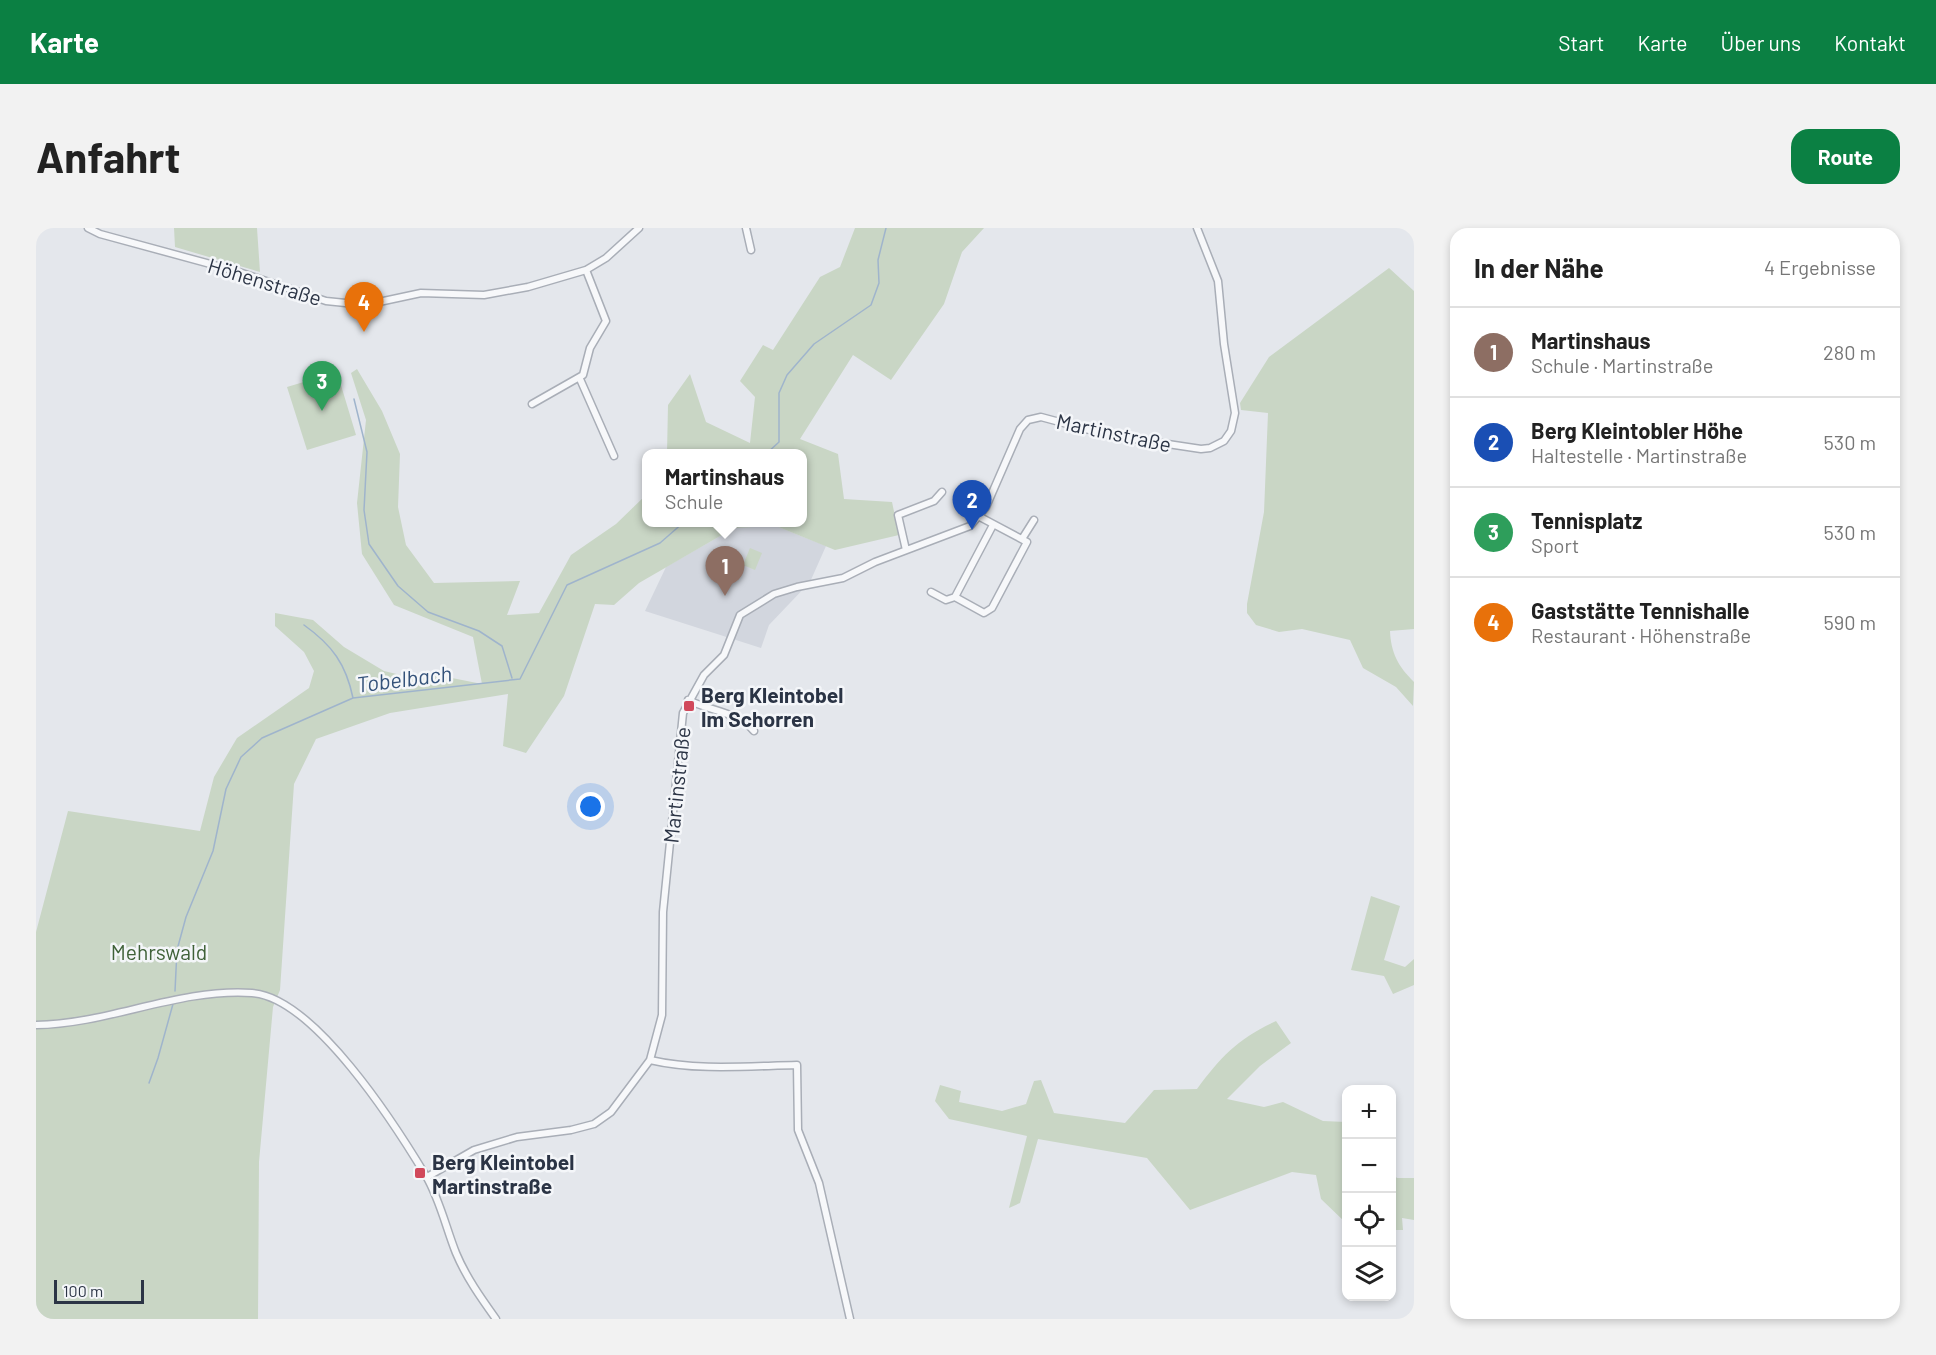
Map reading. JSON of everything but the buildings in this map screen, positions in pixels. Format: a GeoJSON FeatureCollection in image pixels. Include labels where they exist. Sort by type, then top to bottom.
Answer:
{"type":"FeatureCollection","features":[{"type":"Feature","properties":{"kind":"street","name":"Höhenstraße"},"geometry":{"type":"LineString","coordinates":[[88,228],[100,234],[236,271],[326,301],[347,304],[375,303],[421,293],[484,295],[528,287],[586,270],[606,258],[639,228]]}},
{"type":"Feature","properties":{"kind":"street"},"geometry":{"type":"LineString","coordinates":[[746,228],[751,250]]}},
{"type":"Feature","properties":{"kind":"street","name":"Martinstraße"},"geometry":{"type":"LineString","coordinates":[[427,1177],[474,1150],[517,1137],[594,1124],[611,1112],[650,1060],[662,1015],[667,869],[683,713],[688,700],[706,672],[724,655],[736,620],[744,611],[774,594],[843,578],[906,550],[960,531],[980,517],[1020,429],[1033,418],[1041,417],[1108,435],[1201,449],[1210,448],[1224,441],[1231,431],[1234,412],[1218,281],[1197,228]]}},
{"type":"Feature","properties":{"kind":"street"},"geometry":{"type":"LineString","coordinates":[[532,404],[579,379],[586,369],[591,348],[606,321],[586,270]]}},
{"type":"Feature","properties":{"kind":"street"},"geometry":{"type":"LineString","coordinates":[[579,379],[614,456]]}},
{"type":"Feature","properties":{"kind":"street"},"geometry":{"type":"LineString","coordinates":[[906,550],[898,515],[934,501],[942,492]]}},
{"type":"Feature","properties":{"kind":"street"},"geometry":{"type":"LineString","coordinates":[[955,597],[984,613],[992,608],[1027,542],[980,517]]}},
{"type":"Feature","properties":{"kind":"street"},"geometry":{"type":"LineString","coordinates":[[1022,539],[1034,520]]}},
{"type":"Feature","properties":{"kind":"street"},"geometry":{"type":"LineString","coordinates":[[931,592],[946,600],[955,597],[993,525]]}},
{"type":"Feature","properties":{"kind":"street"},"geometry":{"type":"LineString","coordinates":[[688,700],[706,709],[730,714],[744,721],[754,731]]}},
{"type":"Feature","properties":{"kind":"street"},"geometry":{"type":"LineString","coordinates":[[36,1025],[98,1016],[200,995],[254,993],[285,1002],[318,1033],[369,1089],[427,1177],[461,1264],[496,1319]]}},
{"type":"Feature","properties":{"kind":"street"},"geometry":{"type":"LineString","coordinates":[[650,1060],[667,1064],[759,1067],[796,1065],[798,1130],[819,1183],[850,1319]]}},
{"type":"Feature","properties":{"kind":"shaded area"},"geometry":{"type":"Polygon","coordinates":[[[778,527],[826,546],[810,582],[769,625],[761,648],[645,611],[666,567],[734,528],[778,527]]]}},
{"type":"Feature","properties":{"kind":"green space"},"geometry":{"type":"Polygon","coordinates":[[[174,228],[257,228],[260,272],[175,247],[174,228]]]}},
{"type":"Feature","properties":{"kind":"green space","name":"Mehrswald"},"geometry":{"type":"Polygon","coordinates":[[[855,228],[984,228],[962,252],[944,304],[891,380],[853,355],[800,439],[838,454],[844,499],[892,502],[899,535],[835,550],[778,527],[807,527],[807,449],[667,449],[668,405],[690,374],[706,422],[750,443],[755,397],[740,381],[763,345],[773,350],[820,277],[840,267],[855,228]]]}},
{"type":"Feature","properties":{"kind":"green space"},"geometry":{"type":"Polygon","coordinates":[[[1389,268],[1414,291],[1414,629],[1390,631],[1396,659],[1414,682],[1413,706],[1396,687],[1363,668],[1350,640],[1302,629],[1279,632],[1256,625],[1247,613],[1264,512],[1268,413],[1241,410],[1240,403],[1269,357],[1389,268]]]}},
{"type":"Feature","properties":{"kind":"green space","name":"Mehrswald"},"geometry":{"type":"Polygon","coordinates":[[[357,369],[382,411],[400,454],[398,507],[406,545],[434,583],[520,581],[507,615],[539,613],[571,555],[616,524],[642,499],[642,527],[755,527],[734,528],[639,583],[614,605],[595,604],[564,696],[526,753],[503,746],[508,694],[390,713],[316,739],[294,784],[280,990],[273,1007],[259,1162],[258,1319],[36,1319],[36,932],[68,811],[200,831],[214,777],[237,738],[309,688],[314,671],[304,652],[275,626],[275,613],[313,620],[344,647],[384,671],[405,676],[433,672],[482,684],[473,637],[394,605],[362,554],[357,503],[366,420],[351,373],[357,369]]]}},
{"type":"Feature","properties":{"kind":"green space"},"geometry":{"type":"Polygon","coordinates":[[[337,372],[356,435],[307,450],[287,387],[337,372]]]}},
{"type":"Feature","properties":{"kind":"green space"},"geometry":{"type":"Polygon","coordinates":[[[750,548],[762,553],[755,570],[743,565],[750,548]]]}},
{"type":"Feature","properties":{"kind":"green space"},"geometry":{"type":"Polygon","coordinates":[[[1371,896],[1400,906],[1384,960],[1405,967],[1414,959],[1414,985],[1393,994],[1384,976],[1351,970],[1371,896]]]}},
{"type":"Feature","properties":{"kind":"green space"},"geometry":{"type":"Polygon","coordinates":[[[1276,1021],[1291,1043],[1260,1066],[1227,1099],[1264,1107],[1283,1102],[1323,1121],[1342,1122],[1342,1219],[1321,1199],[1316,1175],[1292,1172],[1190,1210],[1147,1158],[1038,1139],[1020,1203],[1009,1208],[1027,1136],[949,1119],[935,1101],[940,1085],[961,1091],[959,1102],[1002,1111],[1026,1104],[1034,1081],[1041,1080],[1054,1113],[1125,1123],[1154,1090],[1197,1089],[1232,1049],[1263,1027],[1276,1021]]]}},
{"type":"Feature","properties":{"kind":"green space"},"geometry":{"type":"Polygon","coordinates":[[[1396,1177],[1414,1178],[1414,1220],[1402,1218],[1403,1230],[1396,1230],[1396,1177]]]}},
{"type":"Feature","properties":{"kind":"waterway","name":"Tobelbach"},"geometry":{"type":"LineString","coordinates":[[771,449],[779,442],[779,393],[787,375],[814,344],[871,305],[879,283],[878,260],[886,228]]}},
{"type":"Feature","properties":{"kind":"waterway"},"geometry":{"type":"LineString","coordinates":[[354,399],[367,452],[364,510],[369,544],[398,586],[428,612],[479,631],[502,646],[512,678]]}},
{"type":"Feature","properties":{"kind":"waterway","name":"Tobelbach"},"geometry":{"type":"LineString","coordinates":[[175,991],[177,950],[186,917],[213,851],[226,789],[241,757],[262,738],[353,698],[520,679],[567,585],[660,543],[678,527]]}},
{"type":"Feature","properties":{"kind":"waterway"},"geometry":{"type":"LineString","coordinates":[[304,625],[336,656],[342,665],[353,698]]}},
{"type":"Feature","properties":{"kind":"waterway","name":"Tobelbach"},"geometry":{"type":"LineString","coordinates":[[149,1083],[173,1004]]}},
{"type":"Feature","properties":{"kind":"place","name":"Gaststätte Tennishalle"},"geometry":{"type":"Point","coordinates":[364,332]}},
{"type":"Feature","properties":{"kind":"place","name":"Tennisplatz"},"geometry":{"type":"Point","coordinates":[322,411]}},
{"type":"Feature","properties":{"kind":"place","name":"Berg Kleintobler Höhe"},"geometry":{"type":"Point","coordinates":[972,530]}},
{"type":"Feature","properties":{"kind":"place","name":"Martinshaus"},"geometry":{"type":"Point","coordinates":[725,596]}},
{"type":"Feature","properties":{"kind":"place","name":"Berg Kleintobel Im Schorren"},"geometry":{"type":"Point","coordinates":[689,706]}},
{"type":"Feature","properties":{"kind":"place","name":"Berg Kleintobel Martinstraße"},"geometry":{"type":"Point","coordinates":[420,1173]}}]}
